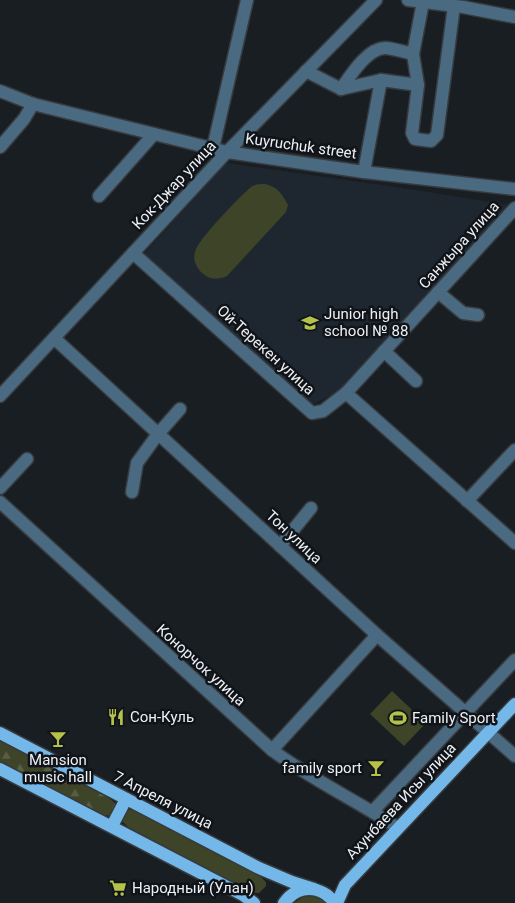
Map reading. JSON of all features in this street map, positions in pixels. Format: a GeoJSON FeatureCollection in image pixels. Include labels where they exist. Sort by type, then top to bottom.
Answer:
{"type":"FeatureCollection","features":[{"type":"Feature","properties":{"kind":"main road","name":"Ахунбаева Исы улица"},"geometry":{"type":"LineString","coordinates":[[336,903],[345,885],[515,704]]}},
{"type":"Feature","properties":{"kind":"main road","name":"7 Апреля улица"},"geometry":{"type":"LineString","coordinates":[[0,734],[259,868],[292,882],[317,889]]}},
{"type":"Feature","properties":{"kind":"main road"},"geometry":{"type":"LineString","coordinates":[[0,768],[252,902]]}},
{"type":"Feature","properties":{"kind":"main road"},"geometry":{"type":"LineString","coordinates":[[112,826],[126,799]]}},
{"type":"Feature","properties":{"kind":"main road","name":"Ахунбаева Исы улица"},"geometry":{"type":"LineString","coordinates":[[284,903],[290,895],[298,891],[317,889],[340,883],[353,877]]}},
{"type":"Feature","properties":{"kind":"main road"},"geometry":{"type":"LineString","coordinates":[[317,889],[328,895],[336,903]]}},
{"type":"Feature","properties":{"kind":"street"},"geometry":{"type":"LineString","coordinates":[[213,148],[247,0]]}},
{"type":"Feature","properties":{"kind":"street","name":"Кок-Джар улица"},"geometry":{"type":"LineString","coordinates":[[0,396],[227,152],[376,0]]}},
{"type":"Feature","properties":{"kind":"street"},"geometry":{"type":"LineString","coordinates":[[408,0],[459,4],[515,17]]}},
{"type":"Feature","properties":{"kind":"street"},"geometry":{"type":"LineString","coordinates":[[423,2],[413,54],[418,85],[412,133],[416,139],[431,141],[437,135],[459,4]]}},
{"type":"Feature","properties":{"kind":"street"},"geometry":{"type":"LineString","coordinates":[[341,89],[355,69],[379,49],[386,48],[413,54]]}},
{"type":"Feature","properties":{"kind":"street"},"geometry":{"type":"LineString","coordinates":[[306,71],[341,89],[381,80],[418,85]]}},
{"type":"Feature","properties":{"kind":"street"},"geometry":{"type":"LineString","coordinates":[[364,172],[381,80]]}},
{"type":"Feature","properties":{"kind":"street","name":"Kuyruchuk street"},"geometry":{"type":"LineString","coordinates":[[0,91],[33,104],[227,152],[364,172],[515,189]]}},
{"type":"Feature","properties":{"kind":"street"},"geometry":{"type":"LineString","coordinates":[[0,147],[24,119],[33,104]]}},
{"type":"Feature","properties":{"kind":"street"},"geometry":{"type":"LineString","coordinates":[[99,196],[154,134]]}},
{"type":"Feature","properties":{"kind":"street","name":"Санжыра улица"},"geometry":{"type":"LineString","coordinates":[[346,393],[515,208]]}},
{"type":"Feature","properties":{"kind":"street","name":"Ой-Терекен улица"},"geometry":{"type":"LineString","coordinates":[[133,253],[312,413],[324,411],[346,393]]}},
{"type":"Feature","properties":{"kind":"street"},"geometry":{"type":"LineString","coordinates":[[438,292],[463,313],[470,316],[478,315]]}},
{"type":"Feature","properties":{"kind":"street","name":"Тон улица"},"geometry":{"type":"LineString","coordinates":[[54,338],[377,635],[515,756]]}},
{"type":"Feature","properties":{"kind":"street"},"geometry":{"type":"LineString","coordinates":[[384,351],[416,381]]}},
{"type":"Feature","properties":{"kind":"street"},"geometry":{"type":"LineString","coordinates":[[346,393],[515,543]]}},
{"type":"Feature","properties":{"kind":"street"},"geometry":{"type":"LineString","coordinates":[[132,492],[137,463],[158,434],[180,409]]}},
{"type":"Feature","properties":{"kind":"street"},"geometry":{"type":"LineString","coordinates":[[468,501],[515,450]]}},
{"type":"Feature","properties":{"kind":"street"},"geometry":{"type":"LineString","coordinates":[[0,488],[27,459]]}},
{"type":"Feature","properties":{"kind":"street","name":"Конорчок улица"},"geometry":{"type":"LineString","coordinates":[[0,502],[272,750],[307,775],[373,811],[398,828]]}},
{"type":"Feature","properties":{"kind":"street"},"geometry":{"type":"LineString","coordinates":[[280,546],[311,508]]}},
{"type":"Feature","properties":{"kind":"street"},"geometry":{"type":"LineString","coordinates":[[272,750],[377,635]]}},
{"type":"Feature","properties":{"kind":"street"},"geometry":{"type":"LineString","coordinates":[[373,811],[515,660]]}},
{"type":"Feature","properties":{"kind":"shaded area","name":"Junior high school № 88"},"geometry":{"type":"Polygon","coordinates":[[[226,163],[510,205],[344,389],[311,405],[142,256],[226,163]]]}},
{"type":"Feature","properties":{"kind":"green space"},"geometry":{"type":"Polygon","coordinates":[[[265,184],[282,194],[288,205],[286,212],[227,276],[214,279],[208,277],[198,268],[194,259],[199,243],[245,192],[253,186],[265,184]]]}},
{"type":"Feature","properties":{"kind":"green space","name":"Family Sport"},"geometry":{"type":"Polygon","coordinates":[[[392,691],[426,723],[404,746],[370,714],[392,691]]]}},
{"type":"Feature","properties":{"kind":"green space"},"geometry":{"type":"Polygon","coordinates":[[[0,741],[109,798],[117,805],[111,816],[104,815],[0,762],[0,741]]]}},
{"type":"Feature","properties":{"kind":"green space"},"geometry":{"type":"Polygon","coordinates":[[[130,809],[260,876],[266,882],[266,886],[259,893],[252,893],[128,827],[122,818],[130,809]]]}},
{"type":"Feature","properties":{"kind":"green space"},"geometry":{"type":"Polygon","coordinates":[[[304,896],[318,897],[326,903],[294,903],[304,896]]]}},
{"type":"Feature","properties":{"kind":"place","name":"Junior high school № 88"},"geometry":{"type":"Point","coordinates":[310,323]}},
{"type":"Feature","properties":{"kind":"place","name":"Сон-Куль"},"geometry":{"type":"Point","coordinates":[116,717]}},
{"type":"Feature","properties":{"kind":"place","name":"Family Sport"},"geometry":{"type":"Point","coordinates":[398,718]}},
{"type":"Feature","properties":{"kind":"place","name":"Mansion music hall"},"geometry":{"type":"Point","coordinates":[58,739]}},
{"type":"Feature","properties":{"kind":"place","name":"family sport"},"geometry":{"type":"Point","coordinates":[376,768]}},
{"type":"Feature","properties":{"kind":"place","name":"Народный (Улан)"},"geometry":{"type":"Point","coordinates":[118,888]}}]}
